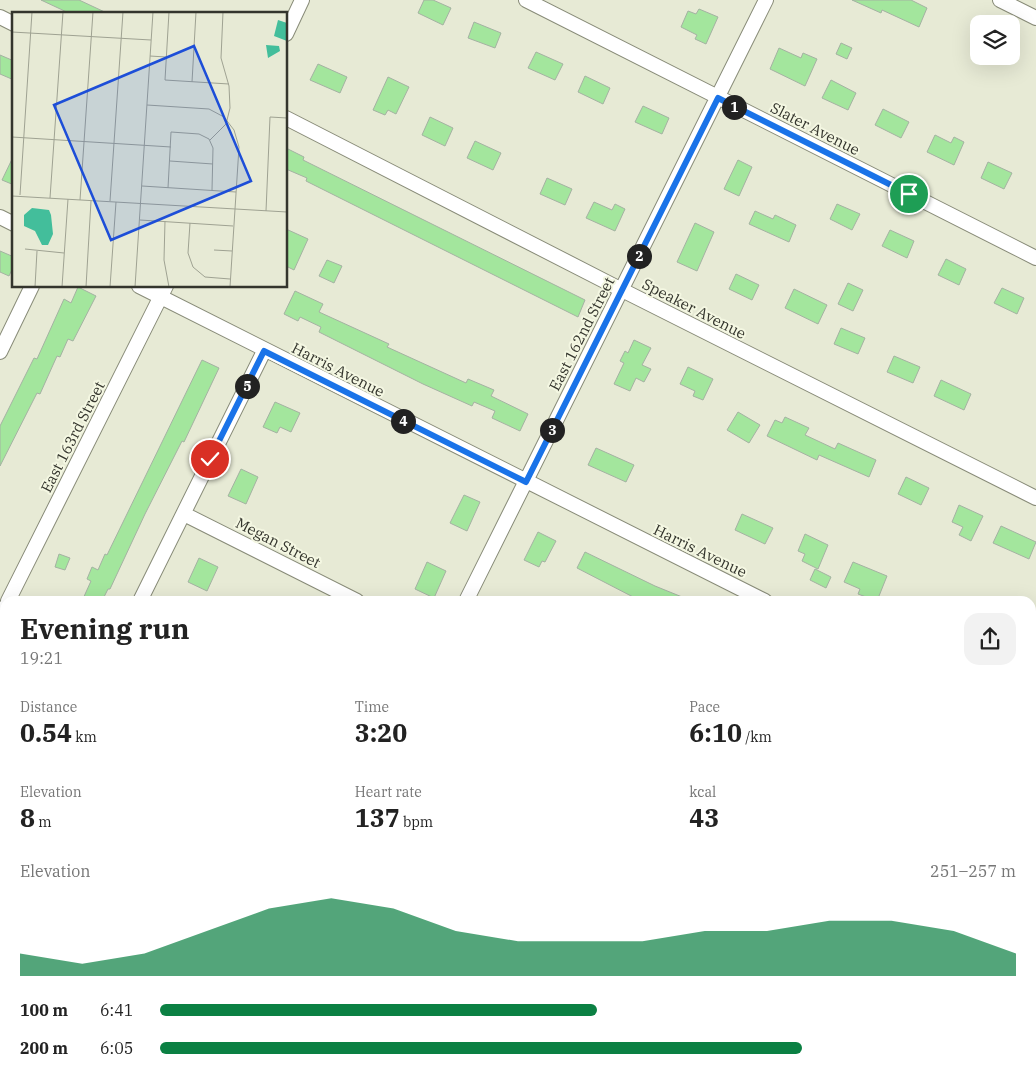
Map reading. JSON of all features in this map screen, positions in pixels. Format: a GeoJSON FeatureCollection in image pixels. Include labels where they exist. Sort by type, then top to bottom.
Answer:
{"type":"FeatureCollection","features":[{"type":"Feature","properties":{"kind":"street"},"geometry":{"type":"LineString","coordinates":[[288,30],[302,0]]}},
{"type":"Feature","properties":{"kind":"street","name":"Slater Avenue"},"geometry":{"type":"LineString","coordinates":[[526,0],[1036,258]]}},
{"type":"Feature","properties":{"kind":"street","name":"East 162nd Street"},"geometry":{"type":"LineString","coordinates":[[469,596],[766,0]]}},
{"type":"Feature","properties":{"kind":"street"},"geometry":{"type":"LineString","coordinates":[[1000,0],[1036,18]]}},
{"type":"Feature","properties":{"kind":"street"},"geometry":{"type":"LineString","coordinates":[[0,17],[12,23]]}},
{"type":"Feature","properties":{"kind":"street","name":"Speaker Avenue"},"geometry":{"type":"LineString","coordinates":[[288,119],[622,290],[1036,498]]}},
{"type":"Feature","properties":{"kind":"street"},"geometry":{"type":"LineString","coordinates":[[0,217],[12,223]]}},
{"type":"Feature","properties":{"kind":"street"},"geometry":{"type":"LineString","coordinates":[[0,352],[31,288]]}},
{"type":"Feature","properties":{"kind":"street","name":"Harris Avenue"},"geometry":{"type":"LineString","coordinates":[[147,288],[163,292],[264,351],[755,596]]}},
{"type":"Feature","properties":{"kind":"street","name":"East 163rd Street"},"geometry":{"type":"LineString","coordinates":[[11,596],[163,292]]}},
{"type":"Feature","properties":{"kind":"street"},"geometry":{"type":"LineString","coordinates":[[143,596],[264,351]]}},
{"type":"Feature","properties":{"kind":"street","name":"Megan Street"},"geometry":{"type":"LineString","coordinates":[[184,514],[344,596]]}},
{"type":"Feature","properties":{"kind":"building"},"geometry":{"type":"Polygon","coordinates":[[[41,0],[79,0],[105,12],[67,12],[41,0]]]}},
{"type":"Feature","properties":{"kind":"building"},"geometry":{"type":"Polygon","coordinates":[[[424,0],[433,0],[451,8],[443,25],[418,13],[424,0]]]}},
{"type":"Feature","properties":{"kind":"building"},"geometry":{"type":"Polygon","coordinates":[[[852,0],[911,0],[927,8],[919,27],[882,10],[881,13],[852,0]]]}},
{"type":"Feature","properties":{"kind":"building"},"geometry":{"type":"Polygon","coordinates":[[[699,9],[718,17],[706,44],[695,39],[697,35],[681,27],[688,11],[696,14],[699,9]]]}},
{"type":"Feature","properties":{"kind":"building"},"geometry":{"type":"Polygon","coordinates":[[[474,22],[501,33],[495,48],[468,38],[474,22]]]}},
{"type":"Feature","properties":{"kind":"building"},"geometry":{"type":"Polygon","coordinates":[[[841,43],[852,48],[847,59],[836,54],[841,43]]]}},
{"type":"Feature","properties":{"kind":"building"},"geometry":{"type":"Polygon","coordinates":[[[779,48],[801,58],[803,53],[817,59],[805,86],[770,69],[779,48]]]}},
{"type":"Feature","properties":{"kind":"building"},"geometry":{"type":"Polygon","coordinates":[[[536,52],[563,64],[555,80],[528,68],[536,52]]]}},
{"type":"Feature","properties":{"kind":"building"},"geometry":{"type":"Polygon","coordinates":[[[0,55],[12,60],[12,79],[0,74],[0,55]]]}},
{"type":"Feature","properties":{"kind":"building"},"geometry":{"type":"Polygon","coordinates":[[[318,64],[347,77],[340,93],[310,80],[318,64]]]}},
{"type":"Feature","properties":{"kind":"building"},"geometry":{"type":"Polygon","coordinates":[[[585,76],[610,88],[603,104],[578,92],[585,76]]]}},
{"type":"Feature","properties":{"kind":"building"},"geometry":{"type":"Polygon","coordinates":[[[388,77],[409,87],[396,114],[388,110],[385,115],[373,110],[388,77]]]}},
{"type":"Feature","properties":{"kind":"building"},"geometry":{"type":"Polygon","coordinates":[[[831,80],[856,93],[848,110],[822,98],[831,80]]]}},
{"type":"Feature","properties":{"kind":"building"},"geometry":{"type":"Polygon","coordinates":[[[643,106],[669,118],[662,134],[635,122],[643,106]]]}},
{"type":"Feature","properties":{"kind":"building"},"geometry":{"type":"Polygon","coordinates":[[[883,109],[909,122],[901,138],[875,125],[883,109]]]}},
{"type":"Feature","properties":{"kind":"building"},"geometry":{"type":"Polygon","coordinates":[[[430,117],[453,128],[445,146],[422,135],[430,117]]]}},
{"type":"Feature","properties":{"kind":"building"},"geometry":{"type":"Polygon","coordinates":[[[935,135],[951,143],[954,137],[964,142],[954,165],[927,152],[935,135]]]}},
{"type":"Feature","properties":{"kind":"building"},"geometry":{"type":"Polygon","coordinates":[[[475,141],[501,153],[493,170],[467,158],[475,141]]]}},
{"type":"Feature","properties":{"kind":"building"},"geometry":{"type":"Polygon","coordinates":[[[288,149],[304,157],[303,160],[585,300],[578,317],[306,181],[307,178],[288,170],[288,149]]]}},
{"type":"Feature","properties":{"kind":"building"},"geometry":{"type":"Polygon","coordinates":[[[12,159],[12,184],[2,180],[12,159]]]}},
{"type":"Feature","properties":{"kind":"building"},"geometry":{"type":"Polygon","coordinates":[[[738,160],[752,167],[739,196],[724,189],[738,160]]]}},
{"type":"Feature","properties":{"kind":"building"},"geometry":{"type":"Polygon","coordinates":[[[988,162],[1012,173],[1004,189],[981,178],[988,162]]]}},
{"type":"Feature","properties":{"kind":"building"},"geometry":{"type":"Polygon","coordinates":[[[547,178],[572,189],[565,205],[540,194],[547,178]]]}},
{"type":"Feature","properties":{"kind":"building"},"geometry":{"type":"Polygon","coordinates":[[[594,202],[612,210],[615,204],[625,209],[615,231],[586,218],[594,202]]]}},
{"type":"Feature","properties":{"kind":"building"},"geometry":{"type":"Polygon","coordinates":[[[837,204],[860,214],[852,230],[830,219],[837,204]]]}},
{"type":"Feature","properties":{"kind":"building"},"geometry":{"type":"Polygon","coordinates":[[[755,211],[773,219],[775,215],[796,225],[789,242],[749,224],[755,211]]]}},
{"type":"Feature","properties":{"kind":"building"},"geometry":{"type":"Polygon","coordinates":[[[695,223],[714,232],[697,271],[677,262],[695,223]]]}},
{"type":"Feature","properties":{"kind":"building"},"geometry":{"type":"Polygon","coordinates":[[[288,230],[308,239],[294,270],[288,267],[288,230]]]}},
{"type":"Feature","properties":{"kind":"building"},"geometry":{"type":"Polygon","coordinates":[[[890,230],[914,241],[907,258],[882,246],[890,230]]]}},
{"type":"Feature","properties":{"kind":"building"},"geometry":{"type":"Polygon","coordinates":[[[0,251],[12,256],[12,269],[9,276],[0,272],[0,251]]]}},
{"type":"Feature","properties":{"kind":"building"},"geometry":{"type":"Polygon","coordinates":[[[946,259],[966,269],[959,285],[938,275],[946,259]]]}},
{"type":"Feature","properties":{"kind":"building"},"geometry":{"type":"Polygon","coordinates":[[[327,260],[342,266],[334,283],[319,276],[327,260]]]}},
{"type":"Feature","properties":{"kind":"building"},"geometry":{"type":"Polygon","coordinates":[[[736,274],[759,285],[752,300],[729,289],[736,274]]]}},
{"type":"Feature","properties":{"kind":"building"},"geometry":{"type":"Polygon","coordinates":[[[848,283],[863,290],[853,311],[838,304],[848,283]]]}},
{"type":"Feature","properties":{"kind":"building"},"geometry":{"type":"Polygon","coordinates":[[[78,288],[96,296],[73,341],[68,339],[60,357],[57,356],[40,394],[37,393],[0,466],[0,426],[34,358],[37,359],[64,299],[71,303],[78,288]]]}},
{"type":"Feature","properties":{"kind":"building"},"geometry":{"type":"Polygon","coordinates":[[[1002,288],[1024,298],[1017,314],[994,303],[1002,288]]]}},
{"type":"Feature","properties":{"kind":"building"},"geometry":{"type":"Polygon","coordinates":[[[794,289],[827,305],[818,324],[785,308],[794,289]]]}},
{"type":"Feature","properties":{"kind":"building"},"geometry":{"type":"Polygon","coordinates":[[[295,291],[323,304],[319,312],[389,344],[387,347],[466,383],[468,379],[494,390],[491,396],[528,414],[520,431],[492,418],[495,411],[474,402],[472,406],[423,384],[319,332],[321,327],[300,317],[298,321],[284,314],[295,291]]]}},
{"type":"Feature","properties":{"kind":"building"},"geometry":{"type":"Polygon","coordinates":[[[841,328],[865,338],[858,354],[834,344],[841,328]]]}},
{"type":"Feature","properties":{"kind":"building"},"geometry":{"type":"Polygon","coordinates":[[[634,340],[651,348],[642,365],[651,369],[644,382],[636,378],[630,391],[614,384],[624,363],[620,361],[625,351],[628,353],[634,340]]]}},
{"type":"Feature","properties":{"kind":"building"},"geometry":{"type":"Polygon","coordinates":[[[894,356],[920,367],[913,383],[887,372],[894,356]]]}},
{"type":"Feature","properties":{"kind":"building"},"geometry":{"type":"Polygon","coordinates":[[[202,360],[219,368],[184,442],[182,441],[145,514],[110,589],[108,589],[104,596],[84,596],[91,581],[87,579],[92,567],[98,570],[105,554],[107,555],[202,360]]]}},
{"type":"Feature","properties":{"kind":"building"},"geometry":{"type":"Polygon","coordinates":[[[688,367],[713,379],[703,400],[693,396],[695,391],[680,384],[688,367]]]}},
{"type":"Feature","properties":{"kind":"building"},"geometry":{"type":"Polygon","coordinates":[[[941,380],[971,394],[964,410],[934,396],[941,380]]]}},
{"type":"Feature","properties":{"kind":"building"},"geometry":{"type":"Polygon","coordinates":[[[275,402],[300,413],[291,432],[280,427],[277,433],[263,427],[275,402]]]}},
{"type":"Feature","properties":{"kind":"building"},"geometry":{"type":"Polygon","coordinates":[[[738,412],[760,425],[749,443],[727,430],[738,412]]]}},
{"type":"Feature","properties":{"kind":"building"},"geometry":{"type":"Polygon","coordinates":[[[785,417],[809,428],[805,435],[835,449],[838,443],[876,460],[869,477],[819,455],[817,460],[767,436],[775,420],[782,423],[785,417]]]}},
{"type":"Feature","properties":{"kind":"building"},"geometry":{"type":"Polygon","coordinates":[[[596,448],[634,465],[626,482],[588,465],[596,448]]]}},
{"type":"Feature","properties":{"kind":"building"},"geometry":{"type":"Polygon","coordinates":[[[241,469],[258,477],[246,504],[228,496],[241,469]]]}},
{"type":"Feature","properties":{"kind":"building"},"geometry":{"type":"Polygon","coordinates":[[[906,477],[929,488],[921,505],[898,494],[906,477]]]}},
{"type":"Feature","properties":{"kind":"building"},"geometry":{"type":"Polygon","coordinates":[[[464,495],[480,502],[467,531],[450,523],[464,495]]]}},
{"type":"Feature","properties":{"kind":"building"},"geometry":{"type":"Polygon","coordinates":[[[959,505],[983,516],[971,541],[959,535],[963,527],[952,522],[959,505]]]}},
{"type":"Feature","properties":{"kind":"building"},"geometry":{"type":"Polygon","coordinates":[[[742,514],[773,528],[765,544],[735,530],[742,514]]]}},
{"type":"Feature","properties":{"kind":"building"},"geometry":{"type":"Polygon","coordinates":[[[1001,526],[1036,542],[1029,559],[993,543],[1001,526]]]}},
{"type":"Feature","properties":{"kind":"building"},"geometry":{"type":"Polygon","coordinates":[[[538,532],[556,541],[545,562],[542,561],[539,567],[524,560],[538,532]]]}},
{"type":"Feature","properties":{"kind":"building"},"geometry":{"type":"Polygon","coordinates":[[[805,534],[828,545],[818,569],[802,561],[805,554],[798,551],[805,534]]]}},
{"type":"Feature","properties":{"kind":"building"},"geometry":{"type":"Polygon","coordinates":[[[585,552],[680,596],[631,596],[577,568],[585,552]]]}},
{"type":"Feature","properties":{"kind":"building"},"geometry":{"type":"Polygon","coordinates":[[[59,554],[70,558],[65,570],[55,567],[59,554]]]}},
{"type":"Feature","properties":{"kind":"building"},"geometry":{"type":"Polygon","coordinates":[[[199,558],[218,567],[207,591],[188,582],[199,558]]]}},
{"type":"Feature","properties":{"kind":"building"},"geometry":{"type":"Polygon","coordinates":[[[427,562],[446,571],[435,596],[430,596],[415,589],[427,562]]]}},
{"type":"Feature","properties":{"kind":"building"},"geometry":{"type":"Polygon","coordinates":[[[853,562],[887,576],[879,596],[858,594],[860,589],[844,582],[853,562]]]}},
{"type":"Feature","properties":{"kind":"building"},"geometry":{"type":"Polygon","coordinates":[[[815,569],[831,577],[826,588],[810,580],[815,569]]]}},
{"type":"Feature","properties":{"kind":"route"},"geometry":{"type":"LineString","coordinates":[[210,459],[264,351],[526,482],[718,98],[909,194]]}}]}
